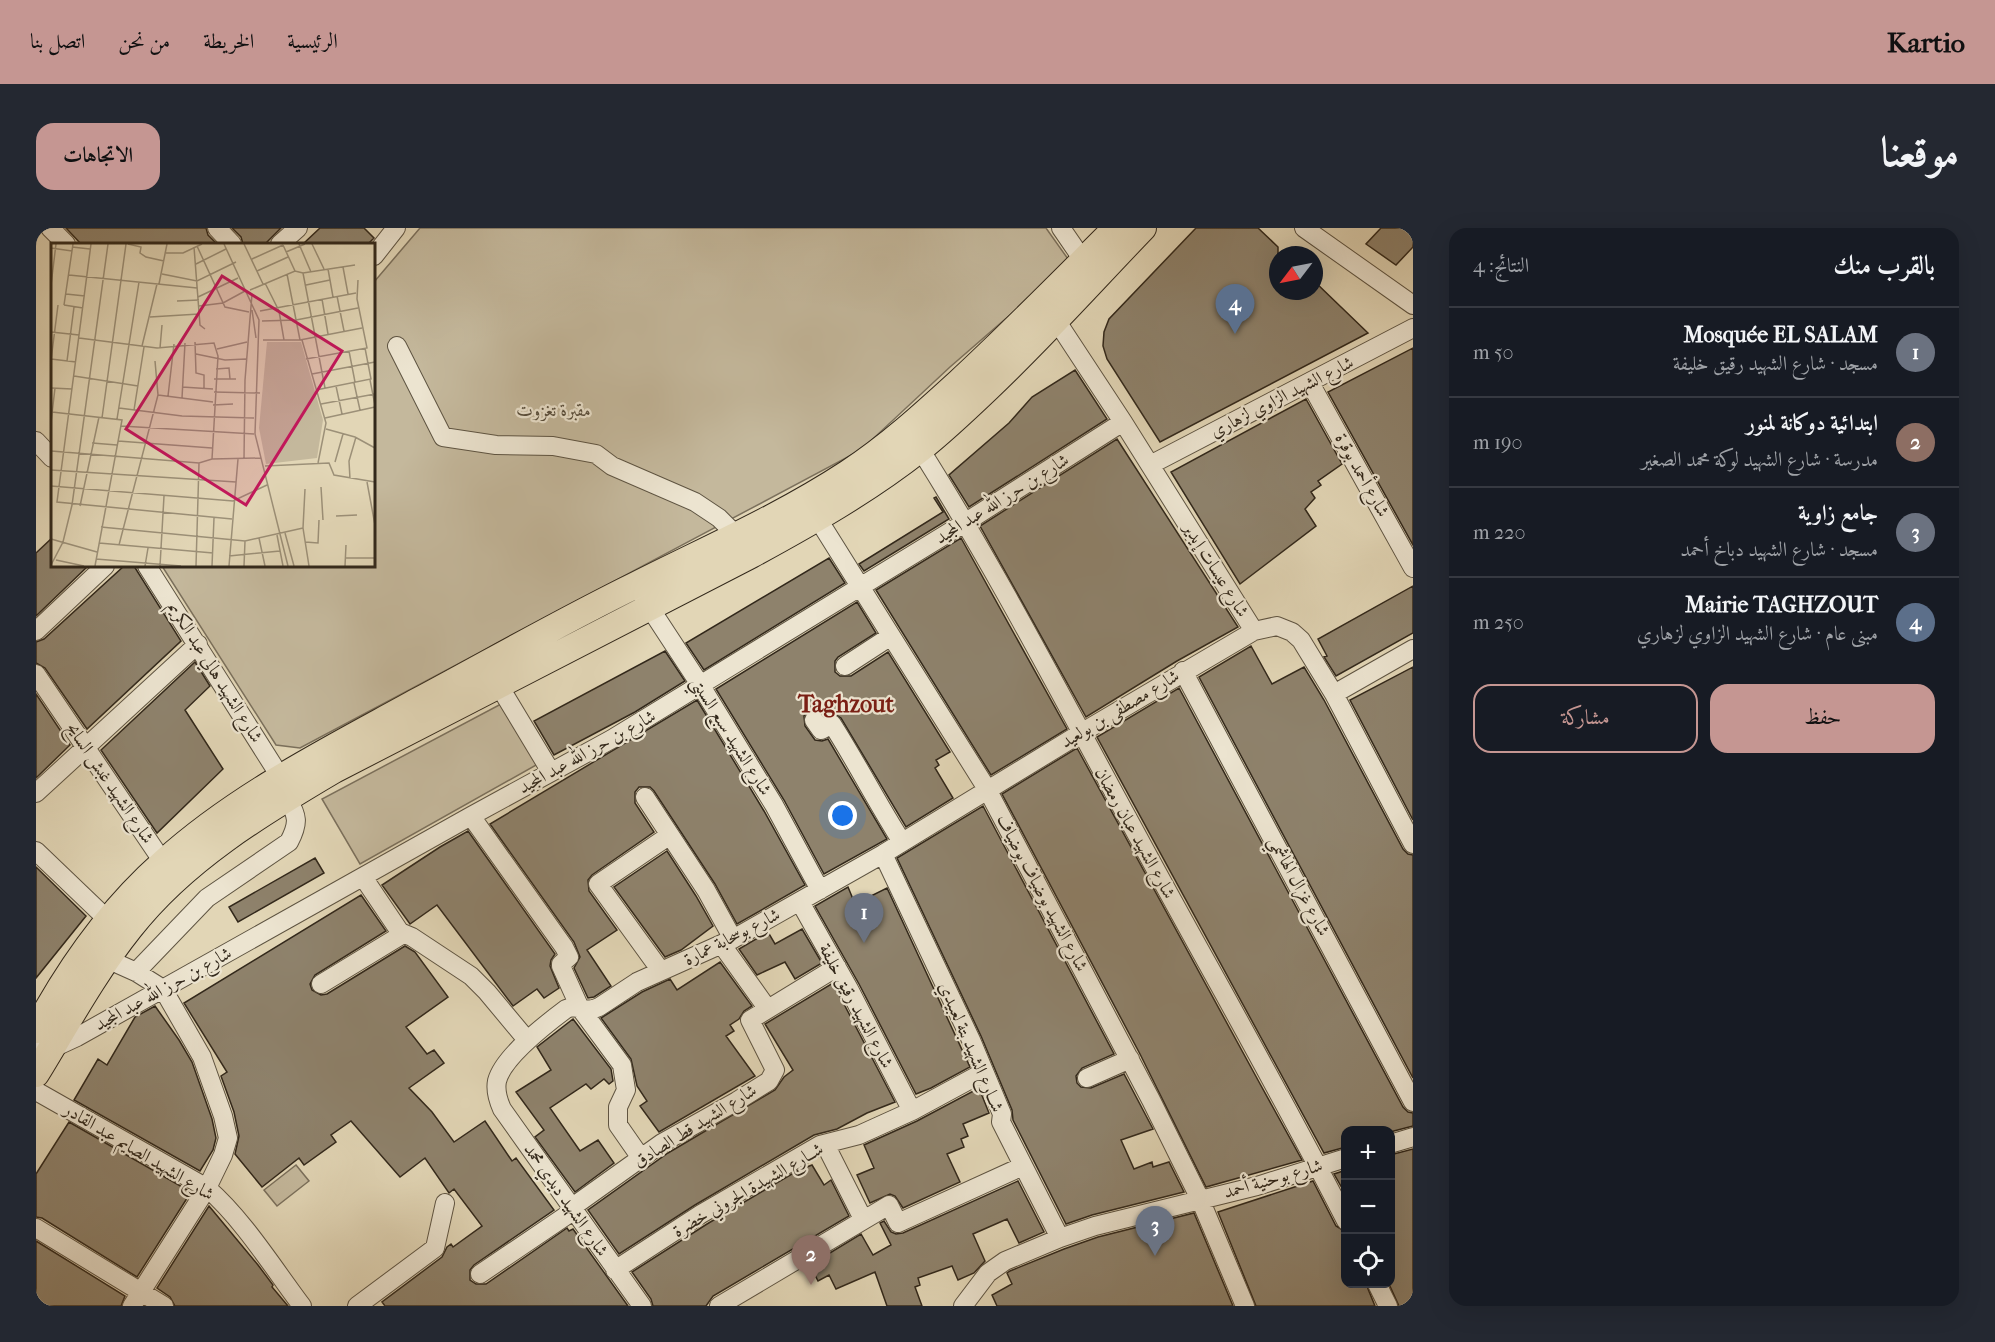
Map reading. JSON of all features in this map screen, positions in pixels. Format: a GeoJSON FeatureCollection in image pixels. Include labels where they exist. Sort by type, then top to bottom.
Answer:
{"type":"FeatureCollection","features":[{"type":"Feature","properties":{"kind":"highway"},"geometry":{"type":"LineString","coordinates":[[41,1040],[130,927],[170,884],[284,788],[345,741],[636,585],[737,536],[811,509],[920,449],[956,418],[1050,311],[1083,260],[1116,228]]}},
{"type":"Feature","properties":{"kind":"highway"},"geometry":{"type":"LineString","coordinates":[[36,1074],[41,1040],[50,1005],[108,920],[163,862],[238,806],[379,745],[751,555],[811,509],[847,473],[905,431],[1050,311],[1143,228]]}},
{"type":"Feature","properties":{"kind":"street"},"geometry":{"type":"LineString","coordinates":[[50,228],[65,243]]}},
{"type":"Feature","properties":{"kind":"street"},"geometry":{"type":"LineString","coordinates":[[217,228],[231,243]]}},
{"type":"Feature","properties":{"kind":"street"},"geometry":{"type":"LineString","coordinates":[[281,243],[298,228]]}},
{"type":"Feature","properties":{"kind":"street"},"geometry":{"type":"LineString","coordinates":[[1061,228],[1083,260]]}},
{"type":"Feature","properties":{"kind":"street"},"geometry":{"type":"LineString","coordinates":[[1304,228],[1413,305]]}},
{"type":"Feature","properties":{"kind":"street"},"geometry":{"type":"LineString","coordinates":[[375,254],[390,230]]}},
{"type":"Feature","properties":{"kind":"street","name":"شارع عيسات إيدير"},"geometry":{"type":"LineString","coordinates":[[1050,311],[1123,422],[1254,631],[1277,626],[1292,632],[1301,640],[1334,694],[1413,844]]}},
{"type":"Feature","properties":{"kind":"street","name":"شارع الشهيد الزاوي لزهاري"},"geometry":{"type":"LineString","coordinates":[[1150,465],[1413,328]]}},
{"type":"Feature","properties":{"kind":"street"},"geometry":{"type":"LineString","coordinates":[[397,346],[443,437],[496,445],[553,446],[596,454],[612,466],[695,502],[719,518],[737,536]]}},
{"type":"Feature","properties":{"kind":"street","name":"شارع أحمد بوقرة"},"geometry":{"type":"LineString","coordinates":[[1310,383],[1413,568]]}},
{"type":"Feature","properties":{"kind":"street","name":"شارع بن حرز الله عبد المجيد"},"geometry":{"type":"LineString","coordinates":[[41,1040],[77,1037],[612,739],[860,588],[1123,422]]}},
{"type":"Feature","properties":{"kind":"street","name":"شارع الشهيد عبان رمضان"},"geometry":{"type":"LineString","coordinates":[[920,449],[966,522],[1341,1211]]}},
{"type":"Feature","properties":{"kind":"street","name":"شارع الشهيد بوضياف بوضياف"},"geometry":{"type":"LineString","coordinates":[[811,509],[987,789],[1130,1059],[1200,1199],[1245,1306]]}},
{"type":"Feature","properties":{"kind":"street"},"geometry":{"type":"LineString","coordinates":[[36,630],[104,567]]}},
{"type":"Feature","properties":{"kind":"street","name":"شارع الشهيد هالي عبد الكريم"},"geometry":{"type":"LineString","coordinates":[[136,972],[207,898],[273,855],[289,842],[296,828],[296,812],[284,788],[198,644],[148,567]]}},
{"type":"Feature","properties":{"kind":"street","name":"شارع الشهيد سبع السبتي"},"geometry":{"type":"LineString","coordinates":[[636,585],[774,805],[820,890]]}},
{"type":"Feature","properties":{"kind":"street","name":"شارع مصطفى بن بولعيد"},"geometry":{"type":"LineString","coordinates":[[987,789],[1254,631]]}},
{"type":"Feature","properties":{"kind":"street"},"geometry":{"type":"LineString","coordinates":[[845,666],[891,636]]}},
{"type":"Feature","properties":{"kind":"street"},"geometry":{"type":"LineString","coordinates":[[36,793],[198,644]]}},
{"type":"Feature","properties":{"kind":"street"},"geometry":{"type":"LineString","coordinates":[[1334,694],[1413,649]]}},
{"type":"Feature","properties":{"kind":"street","name":"شارع غزال الهاشمي"},"geometry":{"type":"LineString","coordinates":[[1183,671],[1413,1102]]}},
{"type":"Feature","properties":{"kind":"street","name":"شارع الشهيد غبش السايح"},"geometry":{"type":"LineString","coordinates":[[36,674],[163,862]]}},
{"type":"Feature","properties":{"kind":"street"},"geometry":{"type":"LineString","coordinates":[[498,684],[551,772]]}},
{"type":"Feature","properties":{"kind":"street"},"geometry":{"type":"LineString","coordinates":[[814,720],[821,730],[832,724],[902,842]]}},
{"type":"Feature","properties":{"kind":"street","name":"شارع بوسحابة عمارة"},"geometry":{"type":"LineString","coordinates":[[496,1090],[500,1072],[526,1040],[566,1009],[572,1007],[591,1010],[599,1007],[627,987],[728,942],[883,854],[987,789]]}},
{"type":"Feature","properties":{"kind":"street"},"geometry":{"type":"LineString","coordinates":[[645,797],[706,890],[728,942],[767,1008]]}},
{"type":"Feature","properties":{"kind":"street"},"geometry":{"type":"LineString","coordinates":[[471,816],[569,957],[561,966],[580,1008],[622,1065],[626,1090],[618,1107],[618,1125],[641,1158]]}},
{"type":"Feature","properties":{"kind":"street"},"geometry":{"type":"LineString","coordinates":[[661,971],[598,884],[670,835]]}},
{"type":"Feature","properties":{"kind":"street"},"geometry":{"type":"LineString","coordinates":[[36,851],[108,920]]}},
{"type":"Feature","properties":{"kind":"street","name":"شــارع الشهيد بتة لعبيدي"},"geometry":{"type":"LineString","coordinates":[[883,854],[971,1040],[1002,1114],[1001,1122],[1060,1238]]}},
{"type":"Feature","properties":{"kind":"street"},"geometry":{"type":"LineString","coordinates":[[363,877],[396,927],[403,934],[412,937],[471,976],[526,1040]]}},
{"type":"Feature","properties":{"kind":"street","name":"شارع الشهيد رقيق خليفة"},"geometry":{"type":"LineString","coordinates":[[800,902],[837,967],[912,1111]]}},
{"type":"Feature","properties":{"kind":"street"},"geometry":{"type":"LineString","coordinates":[[321,984],[403,934]]}},
{"type":"Feature","properties":{"kind":"street"},"geometry":{"type":"LineString","coordinates":[[107,959],[136,972],[162,989],[202,1057],[224,1116],[228,1138],[223,1155],[207,1188],[137,1299]]}},
{"type":"Feature","properties":{"kind":"street","name":"شارع الشهيد قط الصادق"},"geometry":{"type":"LineString","coordinates":[[480,1274],[641,1158],[687,1128],[769,1081],[775,1070],[750,1020],[837,967]]}},
{"type":"Feature","properties":{"kind":"street"},"geometry":{"type":"LineString","coordinates":[[1087,1078],[1130,1059]]}},
{"type":"Feature","properties":{"kind":"street","name":"شــارع الشهيدة الجروني خضرة"},"geometry":{"type":"LineString","coordinates":[[615,1270],[701,1214],[825,1144],[859,1135],[912,1111],[984,1072]]}},
{"type":"Feature","properties":{"kind":"street","name":"شارع الشهيد ديدي محمد"},"geometry":{"type":"LineString","coordinates":[[496,1090],[502,1109],[642,1306]]}},
{"type":"Feature","properties":{"kind":"street","name":"شارع الشهيد الصايم عبد القادر"},"geometry":{"type":"LineString","coordinates":[[36,1091],[207,1188],[219,1198],[302,1306]]}},
{"type":"Feature","properties":{"kind":"street"},"geometry":{"type":"LineString","coordinates":[[1395,1142],[1413,1137]]}},
{"type":"Feature","properties":{"kind":"street"},"geometry":{"type":"LineString","coordinates":[[825,1144],[863,1219]]}},
{"type":"Feature","properties":{"kind":"street","name":"شارع بوحنية أحمد"},"geometry":{"type":"LineString","coordinates":[[963,1306],[988,1273],[1005,1262],[1060,1238],[1095,1226],[1257,1186],[1341,1160]]}},
{"type":"Feature","properties":{"kind":"street"},"geometry":{"type":"LineString","coordinates":[[719,1306],[889,1205],[898,1223],[1023,1166]]}},
{"type":"Feature","properties":{"kind":"street"},"geometry":{"type":"LineString","coordinates":[[367,1303],[435,1248],[446,1203]]}},
{"type":"Feature","properties":{"kind":"street"},"geometry":{"type":"LineString","coordinates":[[36,1228],[137,1299],[164,1306]]}},
{"type":"Feature","properties":{"kind":"street"},"geometry":{"type":"LineString","coordinates":[[1379,1288],[1388,1306]]}},
{"type":"Feature","properties":{"kind":"green space","name":"مقبرة تغزوت"},"geometry":{"type":"Polygon","coordinates":[[[420,228],[1046,228],[1068,259],[1040,289],[950,367],[861,450],[300,748],[276,745],[163,567],[375,567],[375,281],[420,228]]]}},
{"type":"Feature","properties":{"kind":"green space"},"geometry":{"type":"Polygon","coordinates":[[[501,704],[538,764],[360,864],[322,799],[501,704]]]}},
{"type":"Feature","properties":{"kind":"green space"},"geometry":{"type":"Polygon","coordinates":[[[296,1165],[309,1181],[277,1206],[264,1190],[296,1165]]]}},
{"type":"Feature","properties":{"kind":"building"},"geometry":{"type":"Polygon","coordinates":[[[66,228],[206,228],[208,235],[216,243],[80,243],[66,228]]]}},
{"type":"Feature","properties":{"kind":"building"},"geometry":{"type":"Polygon","coordinates":[[[232,228],[281,228],[266,243],[243,243],[241,237],[232,228]]]}},
{"type":"Feature","properties":{"kind":"building"},"geometry":{"type":"Polygon","coordinates":[[[320,228],[364,228],[374,238],[369,243],[304,243],[320,228]]]}},
{"type":"Feature","properties":{"kind":"building"},"geometry":{"type":"Polygon","coordinates":[[[1196,228],[1258,228],[1277,246],[1269,246],[1269,300],[1323,300],[1323,290],[1368,333],[1160,442],[1107,359],[1103,346],[1104,332],[1109,319],[1196,228]]]}},
{"type":"Feature","properties":{"kind":"building"},"geometry":{"type":"Polygon","coordinates":[[[1381,228],[1406,228],[1413,234],[1413,247],[1396,265],[1366,244],[1381,228]]]}},
{"type":"Feature","properties":{"kind":"building"},"geometry":{"type":"Polygon","coordinates":[[[1413,348],[1413,545],[1328,392],[1413,348]]]}},
{"type":"Feature","properties":{"kind":"building"},"geometry":{"type":"Polygon","coordinates":[[[1075,370],[1107,419],[969,507],[949,475],[1009,423],[1032,397],[1075,370]]]}},
{"type":"Feature","properties":{"kind":"building"},"geometry":{"type":"Polygon","coordinates":[[[1306,399],[1342,464],[1318,481],[1321,485],[1311,492],[1315,498],[1305,509],[1316,526],[1240,584],[1171,472],[1306,399]]]}},
{"type":"Feature","properties":{"kind":"building"},"geometry":{"type":"Polygon","coordinates":[[[1117,439],[1238,627],[1177,661],[1086,717],[980,526],[1117,439]]]}},
{"type":"Feature","properties":{"kind":"building"},"geometry":{"type":"Polygon","coordinates":[[[936,497],[949,519],[864,571],[859,564],[943,512],[934,498],[936,497]]]}},
{"type":"Feature","properties":{"kind":"building"},"geometry":{"type":"Polygon","coordinates":[[[961,538],[1067,729],[991,775],[876,590],[961,538]]]}},
{"type":"Feature","properties":{"kind":"building"},"geometry":{"type":"Polygon","coordinates":[[[51,539],[51,567],[87,567],[36,616],[36,553],[51,539]]]}},
{"type":"Feature","properties":{"kind":"building"},"geometry":{"type":"Polygon","coordinates":[[[829,558],[845,583],[704,670],[686,643],[829,558]]]}},
{"type":"Feature","properties":{"kind":"building"},"geometry":{"type":"Polygon","coordinates":[[[123,567],[135,567],[181,641],[87,729],[45,668],[36,663],[36,642],[44,639],[123,567]]]}},
{"type":"Feature","properties":{"kind":"building"},"geometry":{"type":"Polygon","coordinates":[[[1413,586],[1413,633],[1336,676],[1324,657],[1327,656],[1318,639],[1413,586]]]}},
{"type":"Feature","properties":{"kind":"building"},"geometry":{"type":"Polygon","coordinates":[[[857,602],[876,633],[838,657],[835,661],[835,672],[840,676],[851,676],[888,652],[950,752],[936,760],[939,765],[935,768],[953,798],[906,827],[841,718],[833,713],[824,715],[818,710],[808,711],[804,716],[805,726],[815,740],[828,739],[887,839],[824,874],[784,800],[716,689],[857,602]]]}},
{"type":"Feature","properties":{"kind":"building"},"geometry":{"type":"Polygon","coordinates":[[[1251,646],[1272,684],[1304,667],[1324,700],[1403,849],[1413,855],[1413,1078],[1199,677],[1251,646]]]}},
{"type":"Feature","properties":{"kind":"building"},"geometry":{"type":"Polygon","coordinates":[[[665,651],[685,681],[635,712],[554,755],[534,721],[665,651]]]}},
{"type":"Feature","properties":{"kind":"building"},"geometry":{"type":"Polygon","coordinates":[[[195,662],[210,686],[185,710],[223,769],[157,833],[101,750],[195,662]]]}},
{"type":"Feature","properties":{"kind":"building"},"geometry":{"type":"Polygon","coordinates":[[[1413,667],[1413,820],[1350,700],[1413,667]]]}},
{"type":"Feature","properties":{"kind":"building"},"geometry":{"type":"Polygon","coordinates":[[[1179,688],[1403,1107],[1413,1113],[1413,1126],[1395,1131],[1395,1126],[1341,1126],[1341,1148],[1324,1153],[1097,737],[1179,688]]]}},
{"type":"Feature","properties":{"kind":"building"},"geometry":{"type":"Polygon","coordinates":[[[36,694],[70,745],[36,778],[36,694]]]}},
{"type":"Feature","properties":{"kind":"building"},"geometry":{"type":"Polygon","coordinates":[[[697,700],[764,811],[805,885],[737,924],[715,884],[654,791],[650,787],[639,787],[635,792],[635,803],[654,832],[588,880],[589,891],[617,930],[587,950],[611,986],[594,997],[588,998],[574,968],[580,957],[574,942],[490,824],[697,700]]]}},
{"type":"Feature","properties":{"kind":"building"},"geometry":{"type":"Polygon","coordinates":[[[1077,748],[1302,1160],[1206,1187],[1140,1054],[1002,794],[1077,748]]]}},
{"type":"Feature","properties":{"kind":"building"},"geometry":{"type":"Polygon","coordinates":[[[983,806],[1114,1054],[1082,1068],[1076,1076],[1077,1083],[1081,1087],[1091,1088],[1124,1074],[1153,1129],[1121,1140],[1134,1169],[1152,1162],[1153,1167],[1169,1162],[1184,1192],[1092,1215],[1066,1224],[1013,1120],[1012,1110],[981,1036],[897,858],[983,806]]]}},
{"type":"Feature","properties":{"kind":"building"},"geometry":{"type":"Polygon","coordinates":[[[468,831],[555,954],[550,966],[559,988],[544,998],[537,989],[513,1006],[437,905],[410,924],[382,885],[468,831]]]}},
{"type":"Feature","properties":{"kind":"building"},"geometry":{"type":"Polygon","coordinates":[[[667,851],[713,926],[681,950],[665,957],[614,887],[667,851]]]}},
{"type":"Feature","properties":{"kind":"building"},"geometry":{"type":"Polygon","coordinates":[[[315,858],[324,873],[238,922],[229,907],[315,858]]]}},
{"type":"Feature","properties":{"kind":"building"},"geometry":{"type":"Polygon","coordinates":[[[36,867],[86,916],[36,978],[36,867]]]}},
{"type":"Feature","properties":{"kind":"building"},"geometry":{"type":"Polygon","coordinates":[[[848,887],[855,904],[887,888],[970,1067],[916,1094],[859,984],[815,906],[848,887]]]}},
{"type":"Feature","properties":{"kind":"building"},"geometry":{"type":"Polygon","coordinates":[[[361,895],[386,931],[315,975],[310,984],[312,990],[321,995],[327,994],[405,946],[415,952],[448,997],[406,1027],[427,1054],[434,1050],[444,1063],[409,1088],[432,1112],[454,1142],[485,1121],[512,1161],[516,1158],[554,1210],[474,1265],[470,1270],[470,1280],[476,1284],[486,1284],[567,1228],[569,1231],[573,1229],[628,1306],[385,1306],[382,1302],[442,1257],[447,1247],[451,1244],[453,1247],[482,1226],[454,1189],[449,1193],[425,1158],[400,1177],[351,1121],[331,1135],[336,1142],[304,1165],[299,1158],[262,1187],[235,1154],[239,1136],[234,1112],[221,1076],[227,1072],[184,1003],[361,895]]]}},
{"type":"Feature","properties":{"kind":"building"},"geometry":{"type":"Polygon","coordinates":[[[802,929],[822,963],[795,979],[785,962],[757,975],[739,949],[768,932],[775,944],[802,929]]]}},
{"type":"Feature","properties":{"kind":"building"},"geometry":{"type":"Polygon","coordinates":[[[720,962],[752,1006],[730,1025],[734,1031],[726,1036],[755,1076],[659,1132],[640,1106],[647,1101],[637,1086],[631,1059],[601,1018],[642,992],[670,979],[677,990],[720,962]]]}},
{"type":"Feature","properties":{"kind":"building"},"geometry":{"type":"Polygon","coordinates":[[[833,983],[895,1102],[867,1113],[837,1129],[814,1135],[695,1205],[619,1254],[588,1210],[668,1153],[775,1090],[784,1077],[793,1070],[765,1024],[833,983]]]}},
{"type":"Feature","properties":{"kind":"building"},"geometry":{"type":"Polygon","coordinates":[[[155,1006],[192,1062],[212,1119],[216,1138],[213,1150],[200,1171],[74,1100],[98,1059],[107,1065],[135,1017],[155,1006]]]}},
{"type":"Feature","properties":{"kind":"building"},"geometry":{"type":"Polygon","coordinates":[[[573,1019],[611,1069],[613,1081],[609,1084],[604,1079],[591,1089],[586,1084],[550,1108],[580,1151],[598,1140],[614,1163],[575,1192],[535,1137],[544,1130],[516,1092],[551,1070],[537,1047],[573,1019]]]}},
{"type":"Feature","properties":{"kind":"building"},"geometry":{"type":"Polygon","coordinates":[[[979,1088],[989,1113],[963,1124],[968,1136],[961,1139],[964,1147],[947,1154],[960,1182],[903,1208],[895,1196],[890,1194],[870,1203],[857,1175],[874,1168],[864,1145],[917,1121],[979,1088]]]}},
{"type":"Feature","properties":{"kind":"building"},"geometry":{"type":"Polygon","coordinates":[[[69,1122],[191,1192],[137,1277],[42,1218],[36,1217],[36,1174],[69,1122]]]}},
{"type":"Feature","properties":{"kind":"building"},"geometry":{"type":"Polygon","coordinates":[[[1413,1149],[1413,1306],[1399,1306],[1391,1288],[1395,1288],[1395,1154],[1413,1149]]]}},
{"type":"Feature","properties":{"kind":"building"},"geometry":{"type":"Polygon","coordinates":[[[812,1165],[824,1185],[831,1180],[849,1216],[713,1296],[706,1306],[653,1306],[651,1299],[632,1272],[707,1224],[797,1171],[812,1165]]]}},
{"type":"Feature","properties":{"kind":"building"},"geometry":{"type":"Polygon","coordinates":[[[1341,1172],[1341,1186],[1334,1174],[1341,1172]]]}},
{"type":"Feature","properties":{"kind":"building"},"geometry":{"type":"Polygon","coordinates":[[[1018,1181],[1044,1232],[1019,1243],[1007,1219],[973,1234],[985,1261],[974,1273],[958,1280],[952,1266],[918,1278],[920,1285],[915,1287],[922,1306],[887,1306],[875,1272],[836,1289],[829,1275],[818,1281],[810,1265],[861,1234],[873,1255],[891,1245],[880,1223],[884,1221],[891,1232],[903,1233],[1018,1181]]]}},
{"type":"Feature","properties":{"kind":"building"},"geometry":{"type":"Polygon","coordinates":[[[1313,1181],[1336,1226],[1341,1229],[1341,1288],[1368,1288],[1375,1306],[1256,1306],[1218,1212],[1313,1181]]]}},
{"type":"Feature","properties":{"kind":"building"},"geometry":{"type":"Polygon","coordinates":[[[209,1206],[258,1265],[288,1306],[175,1306],[170,1297],[157,1288],[209,1206]]]}},
{"type":"Feature","properties":{"kind":"building"},"geometry":{"type":"Polygon","coordinates":[[[1194,1213],[1233,1306],[997,1306],[992,1295],[1012,1284],[1007,1273],[1010,1271],[1064,1249],[1098,1237],[1194,1213]]]}},
{"type":"Feature","properties":{"kind":"building"},"geometry":{"type":"Polygon","coordinates":[[[36,1241],[125,1296],[121,1306],[36,1306],[36,1241]]]}},
{"type":"Feature","properties":{"kind":"place","name":"Mairie TAGHZOUT"},"geometry":{"type":"Point","coordinates":[1235,334]}},
{"type":"Feature","properties":{"kind":"place","name":"Mosquée EL SALAM"},"geometry":{"type":"Point","coordinates":[864,943]}},
{"type":"Feature","properties":{"kind":"place","name":"جامع زاوية"},"geometry":{"type":"Point","coordinates":[1155,1256]}},
{"type":"Feature","properties":{"kind":"place","name":"ابتدائية دوكانة لمنور"},"geometry":{"type":"Point","coordinates":[811,1285]}},
{"type":"Feature","properties":{"kind":"district","name":"Taghzout"},"geometry":{"type":"Point","coordinates":[846,704]}}]}
